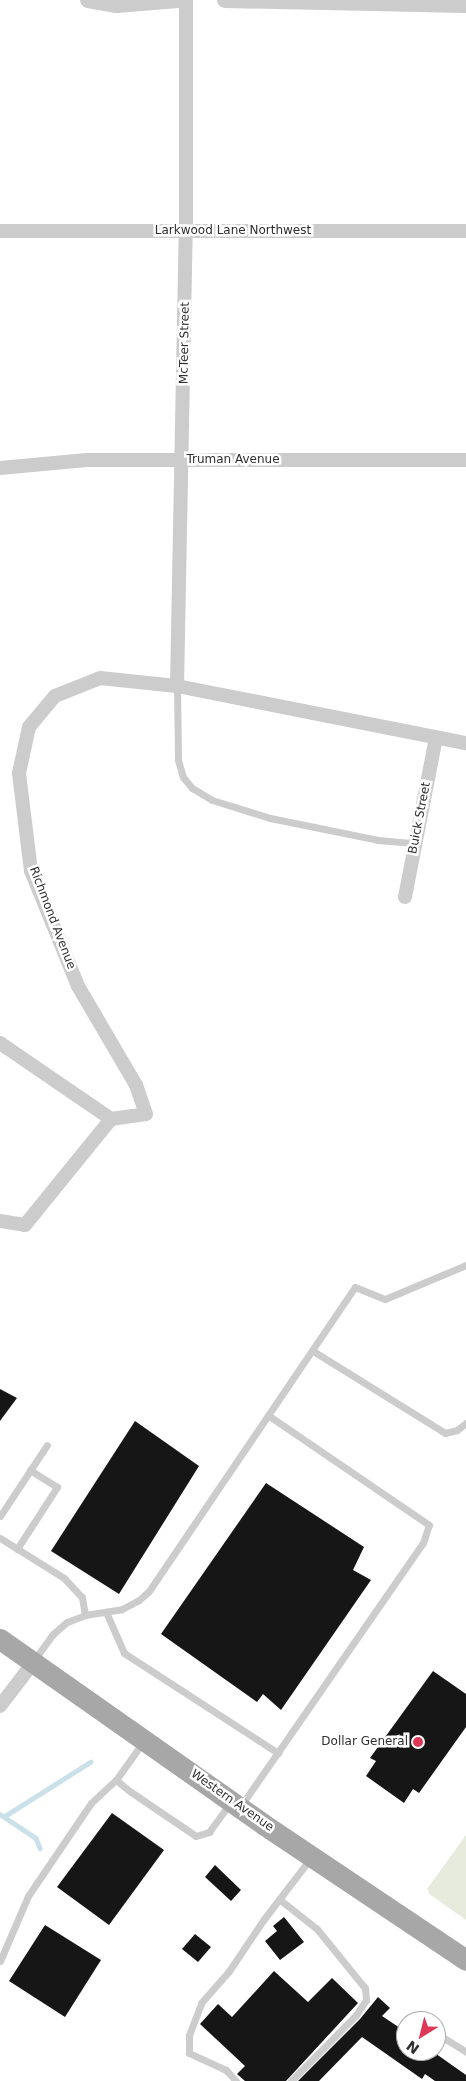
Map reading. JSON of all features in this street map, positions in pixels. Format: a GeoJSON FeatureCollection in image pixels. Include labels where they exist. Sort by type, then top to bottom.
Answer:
{"type":"FeatureCollection","features":[{"type":"Feature","properties":{"kind":"main road","name":"Western Avenue"},"geometry":{"type":"LineString","coordinates":[[0,1639],[236,1804],[466,1960]]}},
{"type":"Feature","properties":{"kind":"street"},"geometry":{"type":"LineString","coordinates":[[88,0],[117,5],[170,0]]}},
{"type":"Feature","properties":{"kind":"street","name":"McTeer Street"},"geometry":{"type":"LineString","coordinates":[[177,686],[183,460],[186,231],[186,0]]}},
{"type":"Feature","properties":{"kind":"street"},"geometry":{"type":"LineString","coordinates":[[224,0],[466,5]]}},
{"type":"Feature","properties":{"kind":"street","name":"Larkwood Lane Northwest"},"geometry":{"type":"LineString","coordinates":[[0,231],[466,231]]}},
{"type":"Feature","properties":{"kind":"street","name":"Truman Avenue"},"geometry":{"type":"LineString","coordinates":[[0,468],[87,460],[466,460]]}},
{"type":"Feature","properties":{"kind":"street","name":"Richmond Avenue"},"geometry":{"type":"LineString","coordinates":[[111,1118],[146,1114],[136,1085],[78,986],[32,871],[19,773],[28,727],[54,696],[100,678],[177,686],[436,738],[466,742]]}},
{"type":"Feature","properties":{"kind":"street","name":"Buick Street"},"geometry":{"type":"LineString","coordinates":[[404,897],[436,738]]}},
{"type":"Feature","properties":{"kind":"street"},"geometry":{"type":"LineString","coordinates":[[0,1043],[111,1118],[25,1225],[0,1222]]}},
{"type":"Feature","properties":{"kind":"street"},"geometry":{"type":"LineString","coordinates":[[0,1706],[33,1662]]}},
{"type":"Feature","properties":{"kind":"lane"},"geometry":{"type":"LineString","coordinates":[[177,686],[178,760],[183,777],[192,788],[212,800],[270,818],[378,840],[414,843]]}},
{"type":"Feature","properties":{"kind":"lane"},"geometry":{"type":"LineString","coordinates":[[33,1662],[53,1634],[67,1622],[85,1616],[122,1609],[139,1600],[149,1591],[355,1287],[385,1299],[466,1265]]}},
{"type":"Feature","properties":{"kind":"lane"},"geometry":{"type":"LineString","coordinates":[[313,1351],[445,1433],[457,1430],[466,1423]]}},
{"type":"Feature","properties":{"kind":"lane"},"geometry":{"type":"LineString","coordinates":[[116,1780],[196,1836],[209,1832],[236,1804],[278,1754],[423,1543],[428,1525],[268,1415]]}},
{"type":"Feature","properties":{"kind":"lane"},"geometry":{"type":"LineString","coordinates":[[0,1516],[47,1445]]}},
{"type":"Feature","properties":{"kind":"lane"},"geometry":{"type":"LineString","coordinates":[[17,1549],[57,1487],[30,1470]]}},
{"type":"Feature","properties":{"kind":"lane"},"geometry":{"type":"LineString","coordinates":[[0,1538],[64,1578],[82,1597],[85,1616]]}},
{"type":"Feature","properties":{"kind":"lane"},"geometry":{"type":"LineString","coordinates":[[106,1612],[124,1653],[278,1754]]}},
{"type":"Feature","properties":{"kind":"lane"},"geometry":{"type":"LineString","coordinates":[[0,1961],[28,1896],[92,1804],[116,1780],[145,1739]]}},
{"type":"Feature","properties":{"kind":"lane"},"geometry":{"type":"LineString","coordinates":[[236,2081],[226,2070],[189,2053],[188,2035],[201,2003],[230,1971],[312,1856]]}},
{"type":"Feature","properties":{"kind":"lane"},"geometry":{"type":"LineString","coordinates":[[279,1900],[317,1929],[365,1988],[366,2000],[356,2015],[291,2081]]}},
{"type":"Feature","properties":{"kind":"lane"},"geometry":{"type":"LineString","coordinates":[[446,2039],[466,2052]]}},
{"type":"Feature","properties":{"kind":"shaded area"},"geometry":{"type":"Polygon","coordinates":[[[466,1835],[466,1920],[428,1893],[427,1889],[466,1835]]]}},
{"type":"Feature","properties":{"kind":"building"},"geometry":{"type":"Polygon","coordinates":[[[0,1389],[17,1398],[0,1421],[0,1389]]]}},
{"type":"Feature","properties":{"kind":"building"},"geometry":{"type":"Polygon","coordinates":[[[135,1421],[199,1466],[119,1594],[51,1551],[135,1421]]]}},
{"type":"Feature","properties":{"kind":"building"},"geometry":{"type":"Polygon","coordinates":[[[266,1483],[364,1547],[353,1570],[371,1580],[281,1710],[263,1694],[257,1702],[161,1634],[266,1483]]]}},
{"type":"Feature","properties":{"kind":"building","name":"Dollar General"},"geometry":{"type":"Polygon","coordinates":[[[433,1671],[466,1694],[466,1727],[419,1793],[413,1789],[404,1803],[366,1776],[376,1761],[370,1758],[433,1671]]]}},
{"type":"Feature","properties":{"kind":"building"},"geometry":{"type":"Polygon","coordinates":[[[112,1813],[164,1850],[109,1925],[57,1887],[112,1813]]]}},
{"type":"Feature","properties":{"kind":"building"},"geometry":{"type":"Polygon","coordinates":[[[215,1865],[241,1890],[231,1901],[205,1877],[215,1865]]]}},
{"type":"Feature","properties":{"kind":"building"},"geometry":{"type":"Polygon","coordinates":[[[284,1917],[304,1942],[280,1960],[265,1941],[277,1931],[273,1926],[284,1917]]]}},
{"type":"Feature","properties":{"kind":"building"},"geometry":{"type":"Polygon","coordinates":[[[45,1925],[101,1960],[65,2017],[9,1981],[45,1925]]]}},
{"type":"Feature","properties":{"kind":"building"},"geometry":{"type":"Polygon","coordinates":[[[195,1934],[211,1947],[198,1962],[182,1949],[195,1934]]]}},
{"type":"Feature","properties":{"kind":"building"},"geometry":{"type":"Polygon","coordinates":[[[274,1971],[308,2002],[332,1978],[358,2003],[286,2081],[245,2081],[237,2074],[245,2066],[200,2024],[218,2004],[232,2017],[274,1971]]]}},
{"type":"Feature","properties":{"kind":"building"},"geometry":{"type":"Polygon","coordinates":[[[378,1997],[390,2008],[382,2016],[396,2025],[396,2061],[362,2037],[319,2081],[298,2081],[360,2019],[378,1997]]]}},
{"type":"Feature","properties":{"kind":"building"},"geometry":{"type":"Polygon","coordinates":[[[396,2061],[446,2061],[466,2075],[466,2081],[435,2081],[425,2074],[422,2079],[396,2061]]]}},
{"type":"Feature","properties":{"kind":"waterway"},"geometry":{"type":"LineString","coordinates":[[5,1816],[90,1762]]}},
{"type":"Feature","properties":{"kind":"waterway"},"geometry":{"type":"LineString","coordinates":[[0,1814],[36,1838],[40,1848]]}},
{"type":"Feature","properties":{"kind":"place","name":"Dollar General"},"geometry":{"type":"Point","coordinates":[418,1742]}}]}
